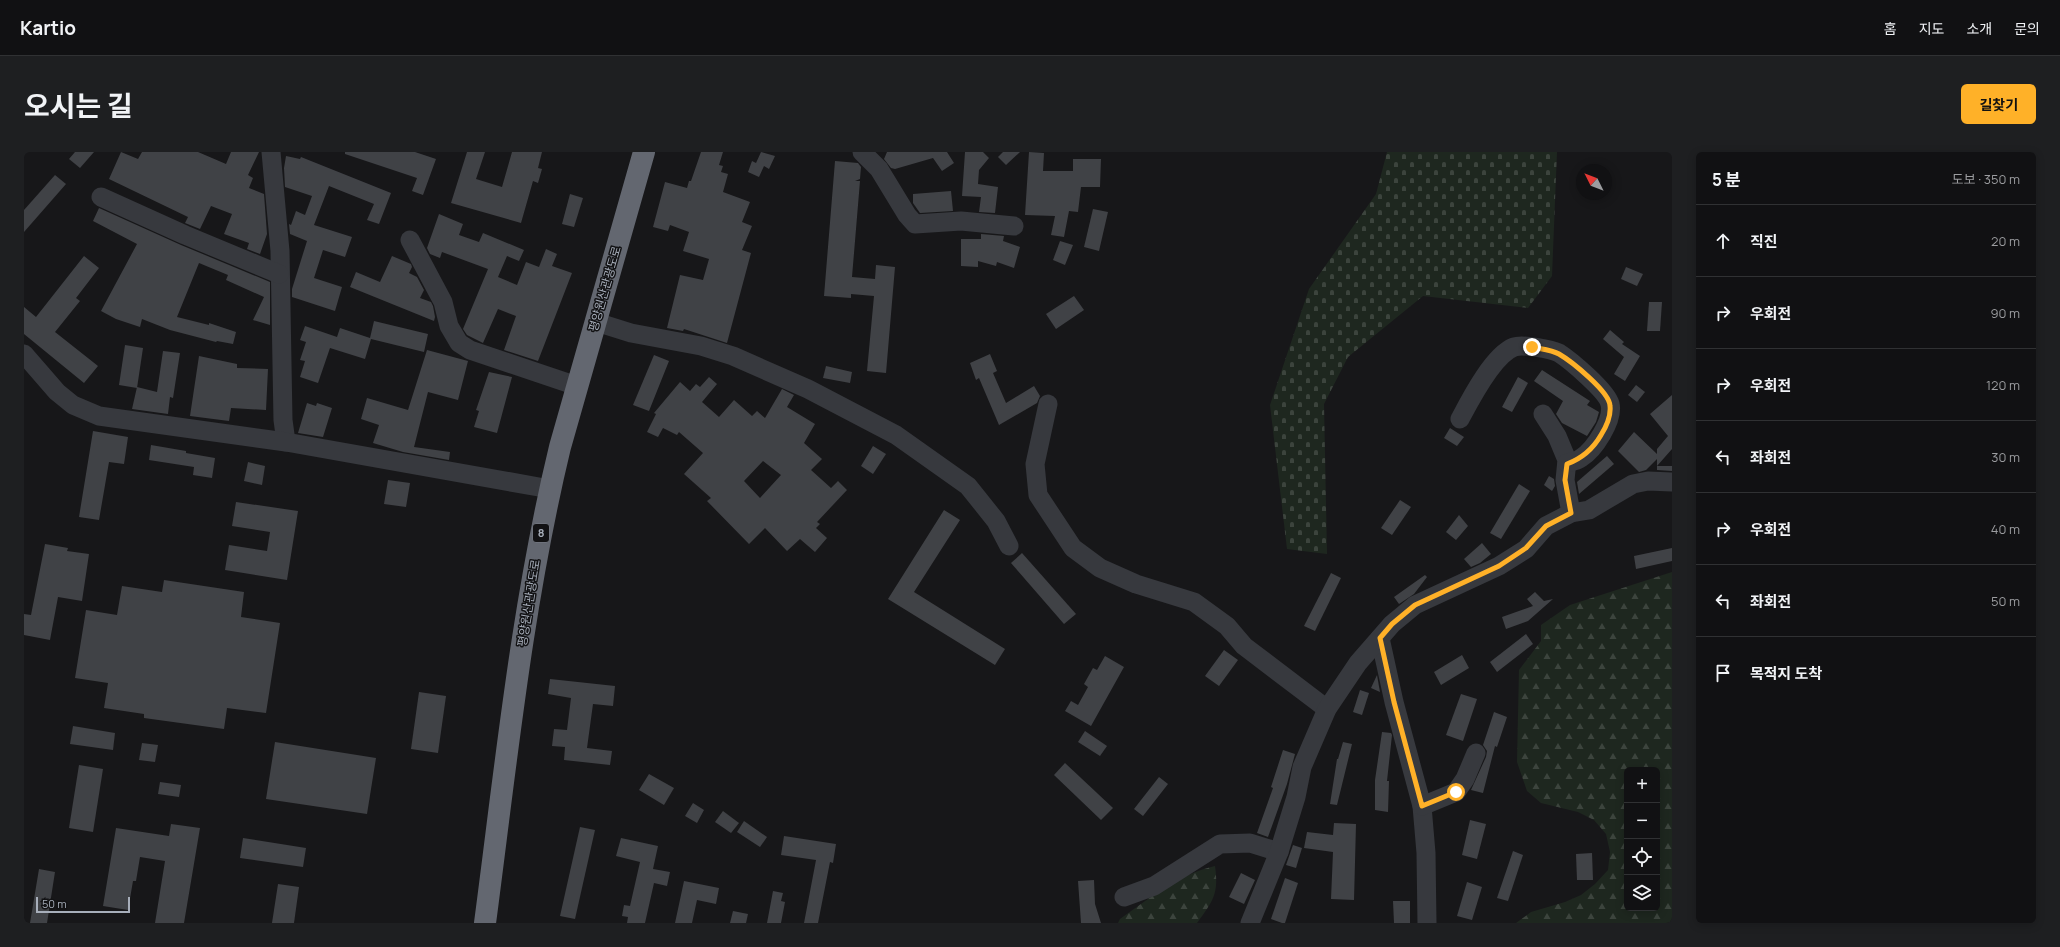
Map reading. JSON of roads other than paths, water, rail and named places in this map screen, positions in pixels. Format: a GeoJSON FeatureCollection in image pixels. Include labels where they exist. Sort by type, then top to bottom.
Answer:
{"type":"FeatureCollection","features":[{"type":"Feature","properties":{"kind":"highway","name":"평양원산관광도로"},"geometry":{"type":"LineString","coordinates":[[486,923],[515,694],[534,569],[550,489],[577,386],[644,152]]}},
{"type":"Feature","properties":{"kind":"street"},"geometry":{"type":"LineString","coordinates":[[271,152],[280,251],[279,274],[283,420],[286,442]]}},
{"type":"Feature","properties":{"kind":"street"},"geometry":{"type":"LineString","coordinates":[[862,152],[879,169],[915,224],[960,221],[1014,226]]}},
{"type":"Feature","properties":{"kind":"street"},"geometry":{"type":"LineString","coordinates":[[102,196],[185,235],[279,274]]}},
{"type":"Feature","properties":{"kind":"street"},"geometry":{"type":"LineString","coordinates":[[410,240],[442,302],[449,326],[459,343],[470,350],[577,386]]}},
{"type":"Feature","properties":{"kind":"street"},"geometry":{"type":"LineString","coordinates":[[596,322],[631,333],[701,346],[733,356],[808,389],[896,435],[968,486],[996,521],[1009,546]]}},
{"type":"Feature","properties":{"kind":"street"},"geometry":{"type":"LineString","coordinates":[[1460,419],[1497,360],[1514,347],[1532,347],[1558,353],[1586,375],[1603,392],[1611,404],[1608,419],[1595,446],[1581,458],[1567,464]]}},
{"type":"Feature","properties":{"kind":"street"},"geometry":{"type":"LineString","coordinates":[[24,354],[57,392],[74,405],[99,416],[286,442],[550,489]]}},
{"type":"Feature","properties":{"kind":"street"},"geometry":{"type":"LineString","coordinates":[[1048,404],[1036,464],[1038,495],[1073,548],[1100,568],[1136,584],[1194,602],[1227,626],[1244,646],[1327,709]]}},
{"type":"Feature","properties":{"kind":"street"},"geometry":{"type":"LineString","coordinates":[[1543,414],[1557,436],[1567,464],[1565,480],[1571,513]]}},
{"type":"Feature","properties":{"kind":"street"},"geometry":{"type":"LineString","coordinates":[[1250,923],[1279,852],[1296,797],[1302,767],[1327,709],[1358,663],[1392,624],[1415,605],[1499,566],[1526,548],[1546,526],[1571,513],[1589,510],[1633,484],[1648,481],[1672,482]]}},
{"type":"Feature","properties":{"kind":"street"},"geometry":{"type":"LineString","coordinates":[[1380,638],[1394,702],[1422,806],[1426,853],[1427,923]]}},
{"type":"Feature","properties":{"kind":"street"},"geometry":{"type":"LineString","coordinates":[[1422,806],[1456,792],[1465,779],[1476,753]]}},
{"type":"Feature","properties":{"kind":"street"},"geometry":{"type":"LineString","coordinates":[[1124,897],[1154,886],[1220,844],[1250,843],[1279,852]]}}]}
